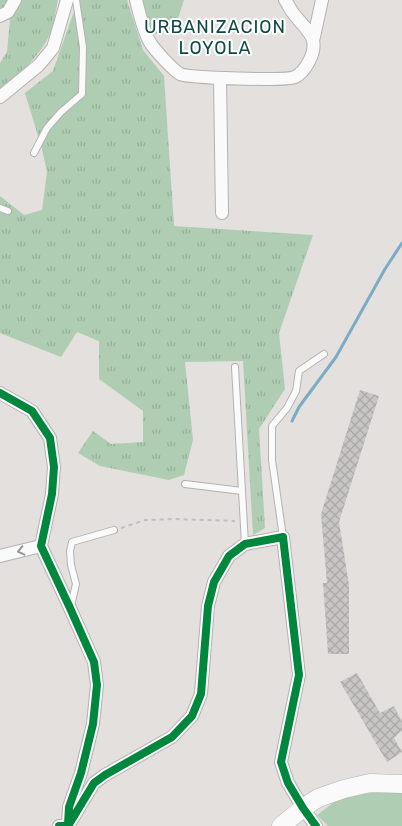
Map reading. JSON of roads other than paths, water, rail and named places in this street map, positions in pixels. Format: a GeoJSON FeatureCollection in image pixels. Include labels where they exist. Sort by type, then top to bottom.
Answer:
{"type":"FeatureCollection","features":[{"type":"Feature","properties":{"kind":"street"},"geometry":{"type":"LineString","coordinates":[[0,16],[8,12],[15,0]]}},
{"type":"Feature","properties":{"kind":"street"},"geometry":{"type":"LineString","coordinates":[[0,97],[39,65],[53,48],[67,0]]}},
{"type":"Feature","properties":{"kind":"street"},"geometry":{"type":"LineString","coordinates":[[136,0],[150,44],[181,74],[220,78],[277,80],[294,77],[305,68],[312,55],[322,0]]}},
{"type":"Feature","properties":{"kind":"street"},"geometry":{"type":"LineString","coordinates":[[285,0],[314,41]]}},
{"type":"Feature","properties":{"kind":"street"},"geometry":{"type":"LineString","coordinates":[[220,78],[222,213]]}},
{"type":"Feature","properties":{"kind":"street"},"geometry":{"type":"LineString","coordinates":[[0,393],[32,411],[50,438],[54,467],[52,494],[41,546],[94,662],[98,685],[93,724],[81,773],[69,806],[68,826]]}},
{"type":"Feature","properties":{"kind":"street"},"geometry":{"type":"LineString","coordinates":[[68,826],[94,783],[172,737],[192,716],[200,694],[208,606],[214,582],[229,556],[245,544],[283,537],[299,675],[281,762],[288,783],[316,826]]}},
{"type":"Feature","properties":{"kind":"street"},"geometry":{"type":"LineString","coordinates":[[0,556],[41,546]]}},
{"type":"Feature","properties":{"kind":"street"},"geometry":{"type":"LineString","coordinates":[[281,826],[318,798],[370,783],[402,784]]}},
{"type":"Feature","properties":{"kind":"street"},"geometry":{"type":"LineString","coordinates":[[59,826],[68,826]]}},
{"type":"Feature","properties":{"kind":"lane"},"geometry":{"type":"LineString","coordinates":[[34,153],[47,128],[61,112],[82,94],[83,47],[76,0]]}},
{"type":"Feature","properties":{"kind":"lane"},"geometry":{"type":"LineString","coordinates":[[0,208],[8,211]]}},
{"type":"Feature","properties":{"kind":"lane"},"geometry":{"type":"LineString","coordinates":[[283,537],[272,460],[272,426],[287,408],[296,392],[299,371],[324,354]]}},
{"type":"Feature","properties":{"kind":"lane"},"geometry":{"type":"LineString","coordinates":[[235,367],[245,544]]}},
{"type":"Feature","properties":{"kind":"lane"},"geometry":{"type":"LineString","coordinates":[[185,484],[242,490]]}},
{"type":"Feature","properties":{"kind":"lane"},"geometry":{"type":"LineString","coordinates":[[70,608],[76,584],[71,566],[70,551],[72,542],[114,530]]}},
{"type":"Feature","properties":{"kind":"waterway"},"geometry":{"type":"LineString","coordinates":[[292,421],[299,407],[336,357],[385,269],[402,243]]}},
{"type":"Feature","properties":{"kind":"district","name":"URBANIZACION LOYOLA"},"geometry":{"type":"Point","coordinates":[215,37]}}]}
